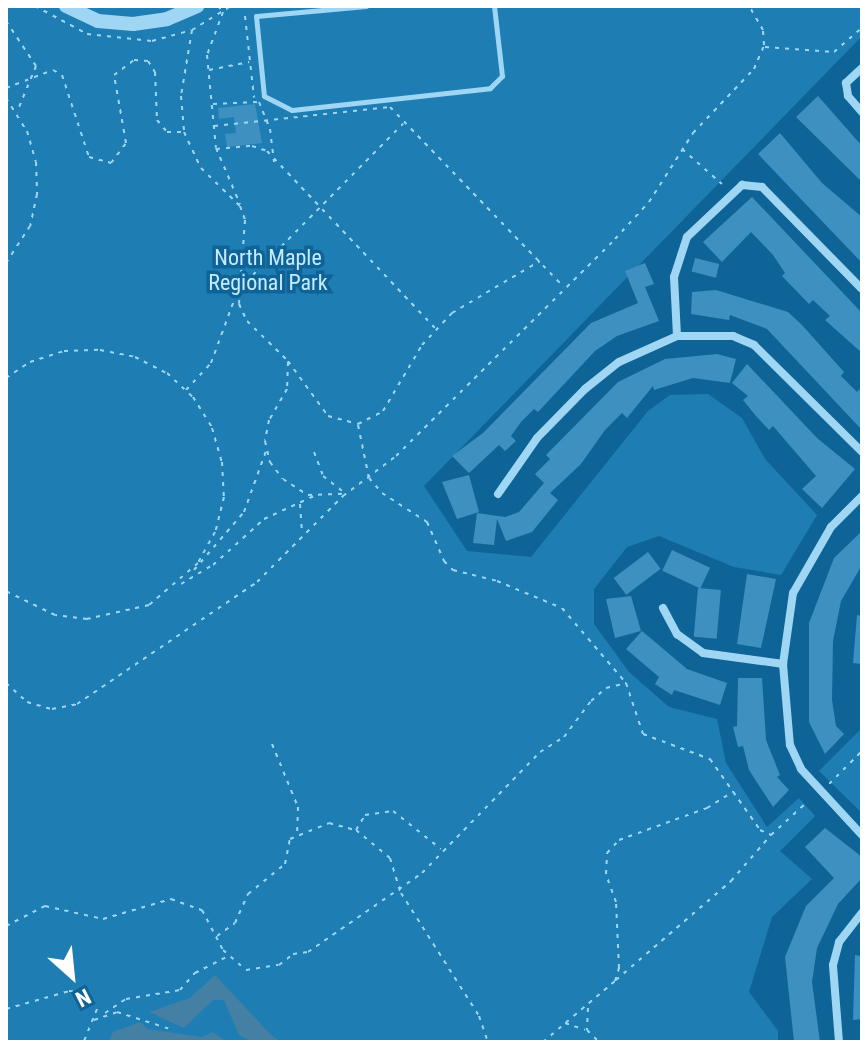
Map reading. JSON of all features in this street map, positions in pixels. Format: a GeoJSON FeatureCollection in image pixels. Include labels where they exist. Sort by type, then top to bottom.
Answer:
{"type":"FeatureCollection","features":[{"type":"Feature","properties":{"kind":"street"},"geometry":{"type":"LineString","coordinates":[[66,6],[98,21],[133,24],[167,19],[197,6]]}},
{"type":"Feature","properties":{"kind":"street"},"geometry":{"type":"LineString","coordinates":[[862,68],[846,83],[848,96],[862,112]]}},
{"type":"Feature","properties":{"kind":"street"},"geometry":{"type":"LineString","coordinates":[[677,336],[674,277],[687,237],[742,185],[762,187],[862,289]]}},
{"type":"Feature","properties":{"kind":"street"},"geometry":{"type":"LineString","coordinates":[[498,494],[537,438],[585,389],[619,362],[677,336],[733,336],[754,345],[862,452]]}},
{"type":"Feature","properties":{"kind":"street"},"geometry":{"type":"LineString","coordinates":[[862,496],[831,527],[793,593],[783,664],[790,745],[801,769],[862,835]]}},
{"type":"Feature","properties":{"kind":"street"},"geometry":{"type":"LineString","coordinates":[[663,608],[685,643],[703,653],[783,664]]}},
{"type":"Feature","properties":{"kind":"street"},"geometry":{"type":"LineString","coordinates":[[839,1042],[833,965],[839,942],[862,913]]}},
{"type":"Feature","properties":{"kind":"lane"},"geometry":{"type":"LineString","coordinates":[[256,6],[264,96],[292,110],[490,88],[502,76],[494,6]]}},
{"type":"Feature","properties":{"kind":"lane"},"geometry":{"type":"LineString","coordinates":[[256,16],[363,6]]}},
{"type":"Feature","properties":{"kind":"path"},"geometry":{"type":"LineString","coordinates":[[185,391],[211,363],[237,293],[247,233],[240,206],[216,149],[209,70],[210,41],[223,12],[218,6]]}},
{"type":"Feature","properties":{"kind":"path"},"geometry":{"type":"LineString","coordinates":[[6,683],[27,702],[52,709],[77,704],[244,592],[302,534],[346,494],[369,478],[512,345],[649,202],[682,149],[754,69],[763,47],[763,30],[749,6]]}},
{"type":"Feature","properties":{"kind":"path"},"geometry":{"type":"LineString","coordinates":[[245,16],[254,99],[267,121],[274,163]]}},
{"type":"Feature","properties":{"kind":"path"},"geometry":{"type":"LineString","coordinates":[[6,21],[36,66],[17,113]]}},
{"type":"Feature","properties":{"kind":"path"},"geometry":{"type":"LineString","coordinates":[[763,47],[834,52],[862,28]]}},
{"type":"Feature","properties":{"kind":"path"},"geometry":{"type":"LineString","coordinates":[[192,30],[181,96],[184,132],[201,168],[240,206]]}},
{"type":"Feature","properties":{"kind":"path"},"geometry":{"type":"LineString","coordinates":[[6,88],[53,70],[62,75],[89,157],[98,162],[111,163],[126,143],[114,75],[134,60],[148,61],[155,72],[161,128],[184,132]]}},
{"type":"Feature","properties":{"kind":"path"},"geometry":{"type":"LineString","coordinates":[[209,70],[250,62]]}},
{"type":"Feature","properties":{"kind":"path"},"geometry":{"type":"LineString","coordinates":[[6,98],[17,113],[36,162],[37,194],[30,226],[6,263]]}},
{"type":"Feature","properties":{"kind":"path"},"geometry":{"type":"LineString","coordinates":[[212,104],[254,99]]}},
{"type":"Feature","properties":{"kind":"path"},"geometry":{"type":"LineString","coordinates":[[214,126],[390,107],[565,287]]}},
{"type":"Feature","properties":{"kind":"path"},"geometry":{"type":"LineString","coordinates":[[237,293],[405,122]]}},
{"type":"Feature","properties":{"kind":"path"},"geometry":{"type":"LineString","coordinates":[[216,149],[261,147],[435,329]]}},
{"type":"Feature","properties":{"kind":"path"},"geometry":{"type":"LineString","coordinates":[[682,149],[722,184]]}},
{"type":"Feature","properties":{"kind":"path"},"geometry":{"type":"LineString","coordinates":[[237,293],[247,321],[288,361],[328,416],[358,424],[383,411],[435,329],[464,305],[525,274],[540,261]]}},
{"type":"Feature","properties":{"kind":"path"},"geometry":{"type":"LineString","coordinates":[[6,378],[30,362],[64,351],[100,350],[135,357],[185,391],[212,428],[222,462],[224,497],[215,532],[198,563],[176,587]]}},
{"type":"Feature","properties":{"kind":"path"},"geometry":{"type":"LineString","coordinates":[[176,587],[244,512],[267,449],[269,420],[287,389],[288,361]]}},
{"type":"Feature","properties":{"kind":"path"},"geometry":{"type":"LineString","coordinates":[[358,424],[369,478],[382,493],[427,522],[444,561],[453,570],[497,581],[562,608],[626,683],[643,734],[710,759],[760,830],[771,835]]}},
{"type":"Feature","properties":{"kind":"path"},"geometry":{"type":"LineString","coordinates":[[267,449],[283,479],[316,495]]}},
{"type":"Feature","properties":{"kind":"path"},"geometry":{"type":"LineString","coordinates":[[314,452],[323,476],[346,494]]}},
{"type":"Feature","properties":{"kind":"path"},"geometry":{"type":"LineString","coordinates":[[6,591],[55,615],[87,619],[119,616],[213,565],[264,519],[316,495],[346,494]]}},
{"type":"Feature","properties":{"kind":"path"},"geometry":{"type":"LineString","coordinates":[[299,502],[302,534]]}},
{"type":"Feature","properties":{"kind":"path"},"geometry":{"type":"LineString","coordinates":[[6,926],[45,906],[103,919],[171,899],[202,910],[228,956],[246,970],[279,965],[285,957],[308,952],[400,891],[540,752],[564,737],[591,701],[606,688],[626,683]]}},
{"type":"Feature","properties":{"kind":"path"},"geometry":{"type":"LineString","coordinates":[[272,744],[298,807],[297,835]]}},
{"type":"Feature","properties":{"kind":"path"},"geometry":{"type":"LineString","coordinates":[[828,784],[862,751]]}},
{"type":"Feature","properties":{"kind":"path"},"geometry":{"type":"LineString","coordinates":[[615,981],[619,968],[616,902],[606,874],[607,853],[619,840],[707,808],[734,791]]}},
{"type":"Feature","properties":{"kind":"path"},"geometry":{"type":"LineString","coordinates":[[543,1042],[731,881],[771,835],[807,802]]}},
{"type":"Feature","properties":{"kind":"path"},"geometry":{"type":"LineString","coordinates":[[356,830],[365,815],[393,811],[442,850]]}},
{"type":"Feature","properties":{"kind":"path"},"geometry":{"type":"LineString","coordinates":[[215,937],[235,923],[248,894],[285,864],[290,839],[329,823],[356,830],[382,847],[400,891],[479,1016],[488,1042]]}},
{"type":"Feature","properties":{"kind":"path"},"geometry":{"type":"LineString","coordinates":[[93,1021],[126,999],[180,990],[195,973],[228,956]]}},
{"type":"Feature","properties":{"kind":"path"},"geometry":{"type":"LineString","coordinates":[[6,1009],[79,991],[97,1002],[84,1042]]}},
{"type":"Feature","properties":{"kind":"path"},"geometry":{"type":"LineString","coordinates":[[587,1030],[588,1006]]}},
{"type":"Feature","properties":{"kind":"path"},"geometry":{"type":"LineString","coordinates":[[105,1013],[170,1029]]}},
{"type":"Feature","properties":{"kind":"path"},"geometry":{"type":"LineString","coordinates":[[565,1023],[587,1030],[599,1042]]}},
{"type":"Feature","properties":{"kind":"green space","name":"North Maple Regional Park"},"geometry":{"type":"Polygon","coordinates":[[[6,6],[862,6],[862,36],[424,486],[467,551],[531,557],[648,411],[670,395],[708,394],[742,418],[765,459],[817,515],[781,575],[734,567],[659,536],[627,547],[594,589],[594,624],[629,672],[669,707],[717,719],[726,763],[767,827],[799,798],[815,816],[780,851],[812,879],[772,917],[749,992],[778,1031],[778,1042],[6,1042],[6,6]]]}},
{"type":"Feature","properties":{"kind":"green space"},"geometry":{"type":"Polygon","coordinates":[[[862,728],[862,813],[819,771],[862,728]]]}},
{"type":"Feature","properties":{"kind":"shaded area"},"geometry":{"type":"Polygon","coordinates":[[[215,975],[281,1042],[252,1042],[239,1035],[224,1000],[213,1000],[184,1028],[149,1012],[190,998],[215,975]]]}},
{"type":"Feature","properties":{"kind":"shaded area"},"geometry":{"type":"Polygon","coordinates":[[[140,1022],[148,1029],[202,1037],[212,1032],[228,1042],[109,1042],[113,1032],[140,1022]]]}},
{"type":"Feature","properties":{"kind":"building"},"geometry":{"type":"Polygon","coordinates":[[[818,96],[862,146],[862,182],[796,117],[818,96]]]}},
{"type":"Feature","properties":{"kind":"building"},"geometry":{"type":"Polygon","coordinates":[[[255,104],[262,143],[227,147],[225,134],[236,133],[234,117],[219,119],[218,108],[255,104]]]}},
{"type":"Feature","properties":{"kind":"building"},"geometry":{"type":"Polygon","coordinates":[[[780,133],[822,183],[862,217],[862,263],[758,154],[780,133]]]}},
{"type":"Feature","properties":{"kind":"building"},"geometry":{"type":"Polygon","coordinates":[[[752,197],[862,313],[862,353],[825,320],[830,316],[813,300],[809,304],[782,276],[785,273],[773,255],[751,232],[722,262],[703,242],[752,197]]]}},
{"type":"Feature","properties":{"kind":"building"},"geometry":{"type":"Polygon","coordinates":[[[695,258],[719,264],[716,278],[692,272],[695,258]]]}},
{"type":"Feature","properties":{"kind":"building"},"geometry":{"type":"Polygon","coordinates":[[[645,263],[654,284],[645,287],[659,321],[617,336],[595,351],[538,412],[534,409],[521,422],[511,436],[516,441],[505,451],[499,445],[469,473],[452,456],[483,433],[591,323],[638,303],[625,271],[645,263]]]}},
{"type":"Feature","properties":{"kind":"building"},"geometry":{"type":"Polygon","coordinates":[[[716,290],[788,312],[802,325],[844,372],[841,376],[857,392],[862,387],[862,430],[767,329],[730,315],[729,320],[691,314],[692,292],[716,290]]]}},
{"type":"Feature","properties":{"kind":"building"},"geometry":{"type":"Polygon","coordinates":[[[717,354],[736,359],[730,383],[693,378],[654,390],[653,386],[627,418],[622,413],[605,430],[581,464],[550,493],[558,500],[532,532],[506,541],[497,519],[494,545],[473,543],[477,513],[505,517],[519,512],[544,483],[535,474],[550,459],[546,455],[618,382],[665,359],[717,354]]]}},
{"type":"Feature","properties":{"kind":"building"},"geometry":{"type":"Polygon","coordinates":[[[747,364],[817,438],[855,469],[822,508],[802,489],[816,476],[773,426],[769,430],[756,416],[743,400],[748,396],[732,383],[747,364]]]}},
{"type":"Feature","properties":{"kind":"building"},"geometry":{"type":"Polygon","coordinates":[[[469,475],[479,512],[457,519],[442,482],[469,475]]]}},
{"type":"Feature","properties":{"kind":"building"},"geometry":{"type":"Polygon","coordinates":[[[862,531],[862,565],[841,601],[833,641],[832,700],[836,726],[844,734],[825,754],[809,722],[809,623],[834,558],[862,531]]]}},
{"type":"Feature","properties":{"kind":"building"},"geometry":{"type":"Polygon","coordinates":[[[672,550],[710,568],[700,589],[662,571],[672,550]]]}},
{"type":"Feature","properties":{"kind":"building"},"geometry":{"type":"Polygon","coordinates":[[[648,552],[661,569],[626,595],[614,578],[648,552]]]}},
{"type":"Feature","properties":{"kind":"building"},"geometry":{"type":"Polygon","coordinates":[[[747,574],[776,579],[761,648],[737,644],[747,574]]]}},
{"type":"Feature","properties":{"kind":"building"},"geometry":{"type":"Polygon","coordinates":[[[698,588],[721,590],[717,639],[694,637],[698,588]]]}},
{"type":"Feature","properties":{"kind":"building"},"geometry":{"type":"Polygon","coordinates":[[[631,596],[641,631],[615,638],[606,599],[631,596]]]}},
{"type":"Feature","properties":{"kind":"building"},"geometry":{"type":"Polygon","coordinates":[[[857,615],[862,616],[862,664],[853,663],[857,615]]]}},
{"type":"Feature","properties":{"kind":"building"},"geometry":{"type":"Polygon","coordinates":[[[642,631],[687,669],[727,683],[720,705],[674,690],[672,695],[655,684],[659,677],[626,649],[642,631]]]}},
{"type":"Feature","properties":{"kind":"building"},"geometry":{"type":"Polygon","coordinates":[[[738,678],[762,678],[766,740],[780,775],[777,777],[789,790],[773,807],[749,770],[743,746],[738,747],[733,727],[737,726],[738,678]]]}},
{"type":"Feature","properties":{"kind":"building"},"geometry":{"type":"Polygon","coordinates":[[[825,828],[862,857],[862,878],[838,904],[817,948],[812,982],[820,1042],[794,1042],[785,957],[806,906],[834,878],[805,847],[825,828]]]}},
{"type":"Feature","properties":{"kind":"building"},"geometry":{"type":"Polygon","coordinates":[[[855,955],[862,956],[862,1019],[853,1020],[855,955]]]}}]}
